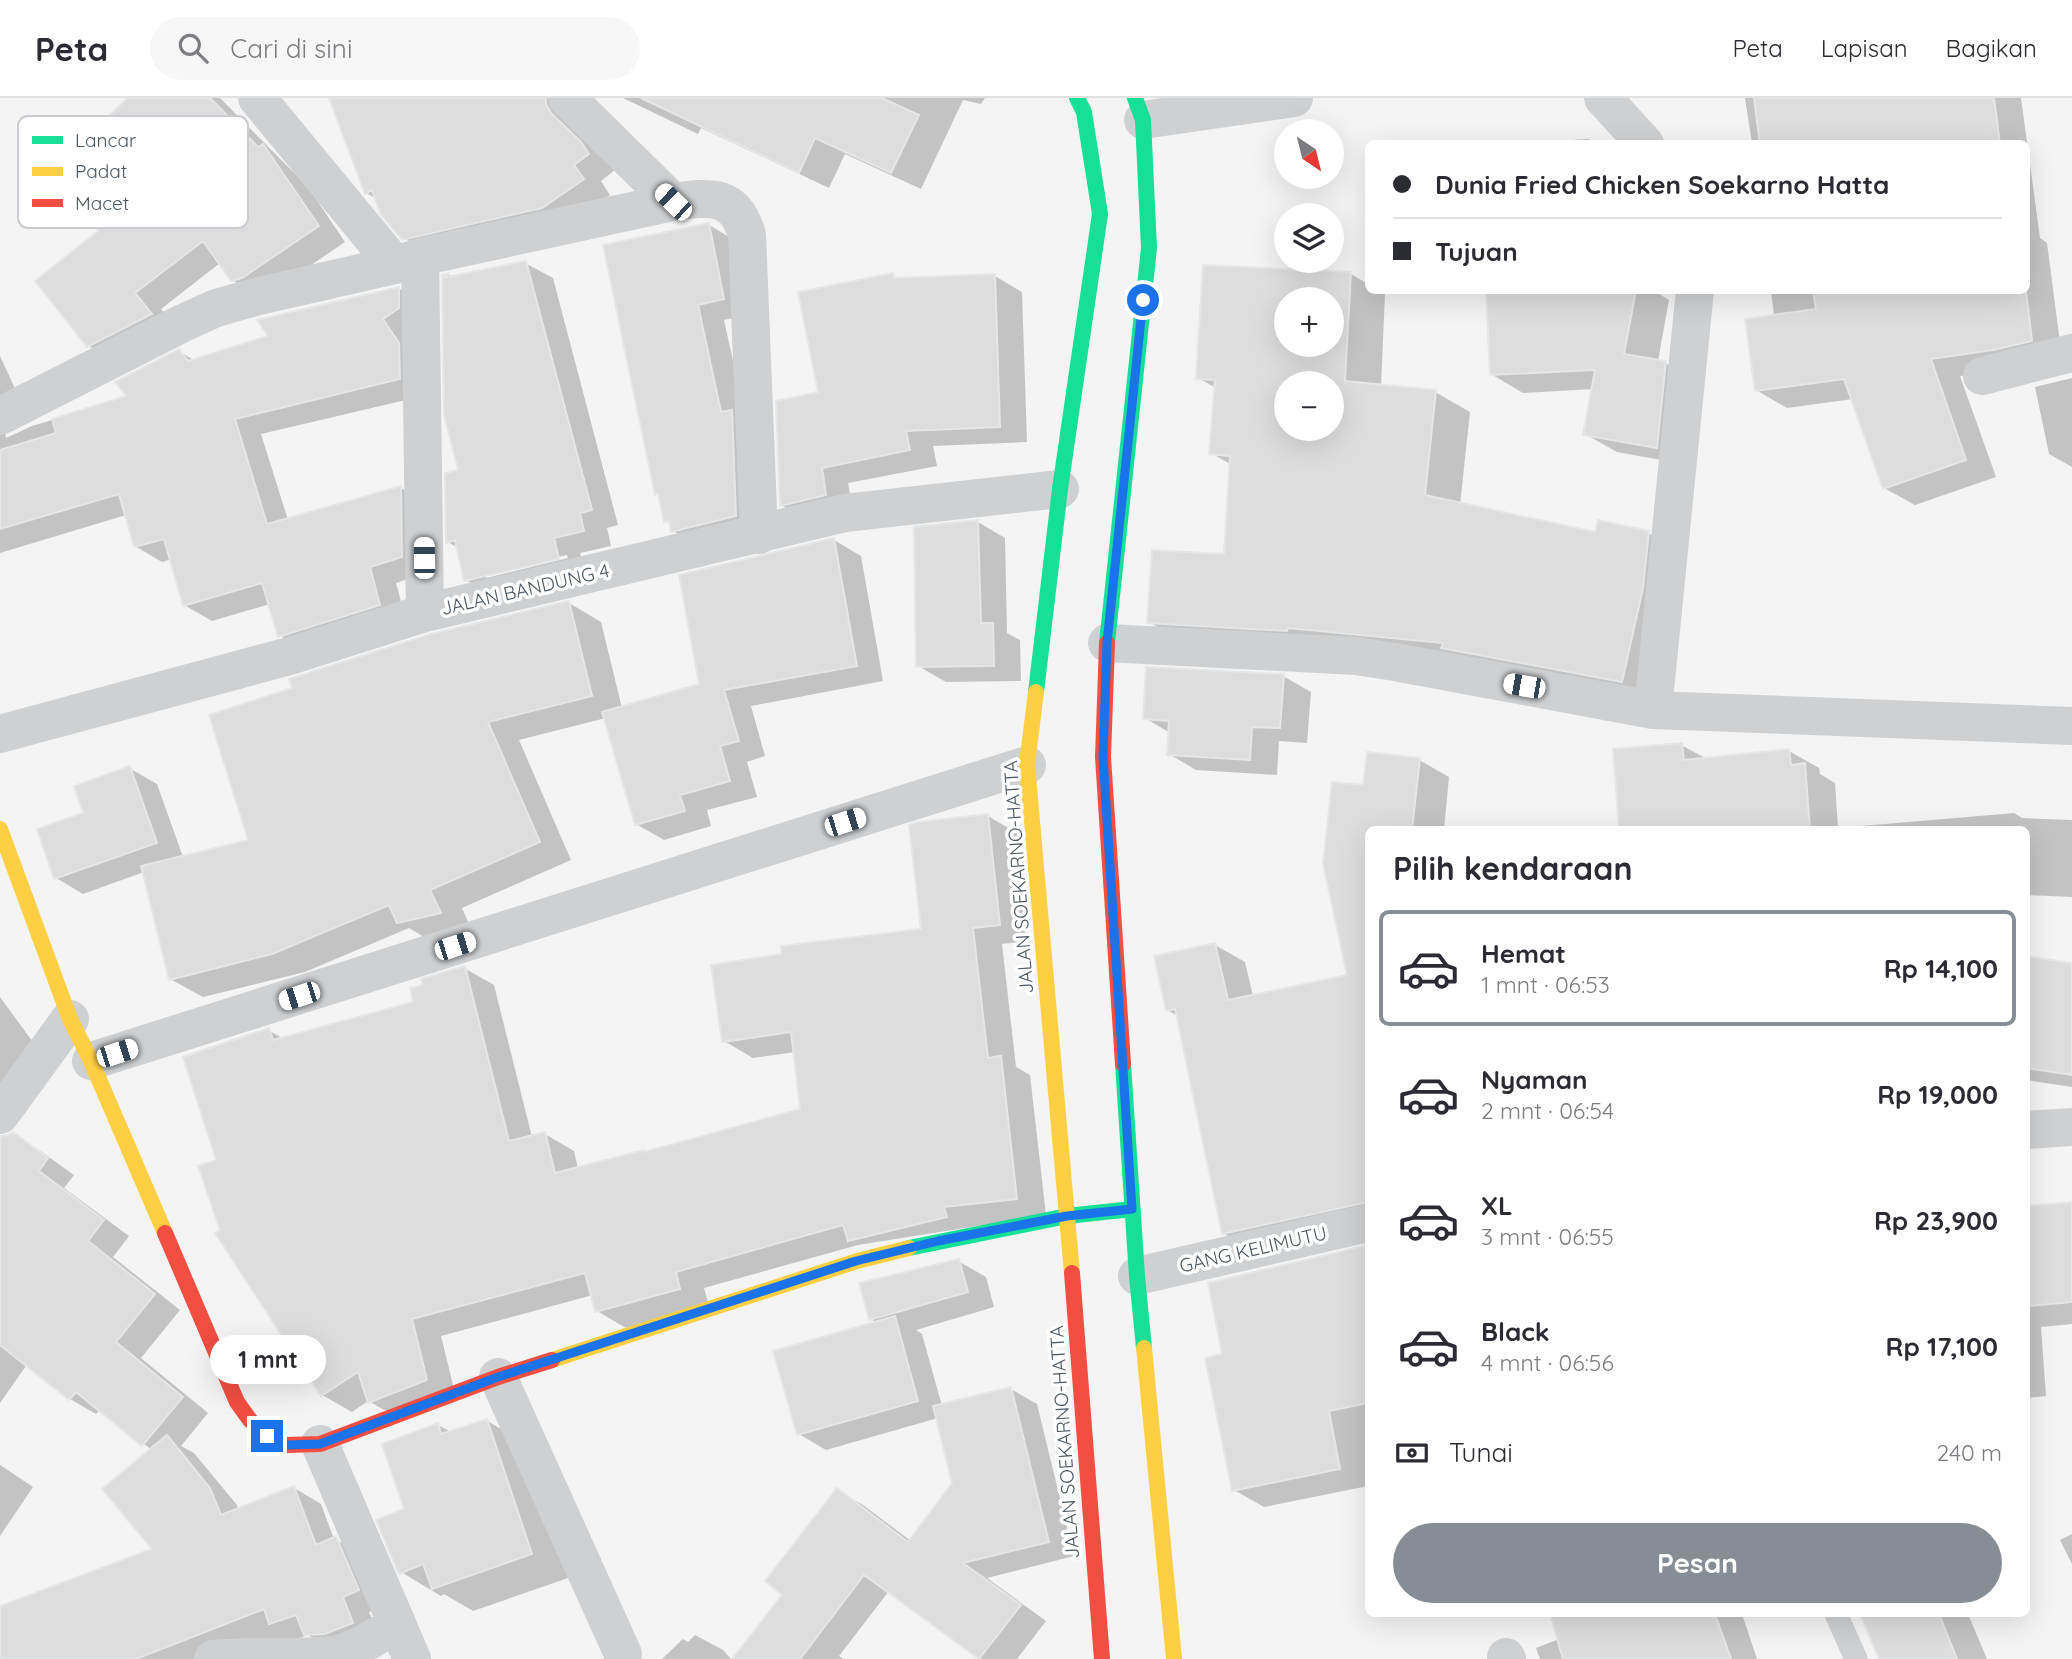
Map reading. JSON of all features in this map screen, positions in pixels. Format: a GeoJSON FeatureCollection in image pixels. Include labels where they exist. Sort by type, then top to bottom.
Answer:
{"type":"FeatureCollection","features":[{"type":"Feature","properties":{"kind":"main road","name":"JALAN SOEKARNO-HATTA"},"geometry":{"type":"LineString","coordinates":[[1077,98],[1084,112],[1100,214],[1060,489],[1027,765],[1082,1381],[1102,1659]]}},
{"type":"Feature","properties":{"kind":"main road"},"geometry":{"type":"LineString","coordinates":[[1139,109],[1149,248],[1107,643],[1103,757],[1137,1276],[1174,1659]]}},
{"type":"Feature","properties":{"kind":"main road"},"geometry":{"type":"LineString","coordinates":[[0,830],[70,1019],[237,1402],[250,1420],[267,1436],[286,1445],[320,1444],[498,1377],[856,1261],[938,1241],[1067,1216],[1132,1209]]}},
{"type":"Feature","properties":{"kind":"street"},"geometry":{"type":"LineString","coordinates":[[257,98],[407,261],[425,612]]}},
{"type":"Feature","properties":{"kind":"street"},"geometry":{"type":"LineString","coordinates":[[567,98],[673,202]]}},
{"type":"Feature","properties":{"kind":"street"},"geometry":{"type":"LineString","coordinates":[[1139,109],[1294,98]]}},
{"type":"Feature","properties":{"kind":"street"},"geometry":{"type":"LineString","coordinates":[[1603,98],[1641,140]]}},
{"type":"Feature","properties":{"kind":"street"},"geometry":{"type":"LineString","coordinates":[[0,416],[216,307],[407,261],[673,202],[704,198],[733,207],[742,219],[747,235],[759,534]]}},
{"type":"Feature","properties":{"kind":"street"},"geometry":{"type":"LineString","coordinates":[[1653,709],[1695,294]]}},
{"type":"Feature","properties":{"kind":"street"},"geometry":{"type":"LineString","coordinates":[[1982,376],[2072,353]]}},
{"type":"Feature","properties":{"kind":"street","name":"JALAN BANDUNG 4"},"geometry":{"type":"LineString","coordinates":[[0,734],[293,654],[425,612],[845,513],[1060,489]]}},
{"type":"Feature","properties":{"kind":"street"},"geometry":{"type":"LineString","coordinates":[[1107,643],[1356,656],[1653,709],[2072,726]]}},
{"type":"Feature","properties":{"kind":"street"},"geometry":{"type":"LineString","coordinates":[[91,1062],[1027,765]]}},
{"type":"Feature","properties":{"kind":"street"},"geometry":{"type":"LineString","coordinates":[[0,1115],[70,1019]]}},
{"type":"Feature","properties":{"kind":"street"},"geometry":{"type":"LineString","coordinates":[[2030,1130],[2072,1127]]}},
{"type":"Feature","properties":{"kind":"street","name":"GANG KELIMUTU"},"geometry":{"type":"LineString","coordinates":[[1137,1276],[1365,1224]]}},
{"type":"Feature","properties":{"kind":"street"},"geometry":{"type":"LineString","coordinates":[[498,1377],[623,1654]]}},
{"type":"Feature","properties":{"kind":"street"},"geometry":{"type":"LineString","coordinates":[[320,1444],[412,1659]]}},
{"type":"Feature","properties":{"kind":"street"},"geometry":{"type":"LineString","coordinates":[[213,1659],[335,1655],[365,1644],[397,1623]]}},
{"type":"Feature","properties":{"kind":"lane"},"geometry":{"type":"LineString","coordinates":[[1837,1617],[1856,1659]]}},
{"type":"Feature","properties":{"kind":"building"},"geometry":{"type":"Polygon","coordinates":[[[127,98],[210,98],[228,116],[109,116],[127,98]]]}},
{"type":"Feature","properties":{"kind":"building"},"geometry":{"type":"Polygon","coordinates":[[[329,98],[546,98],[551,113],[581,142],[589,154],[574,165],[584,179],[542,208],[402,240],[380,213],[372,190],[365,194],[329,98]]]}},
{"type":"Feature","properties":{"kind":"building"},"geometry":{"type":"Polygon","coordinates":[[[641,98],[882,98],[919,115],[891,173],[815,138],[799,173],[641,98]]]}},
{"type":"Feature","properties":{"kind":"building"},"geometry":{"type":"Polygon","coordinates":[[[1754,98],[1994,98],[1999,140],[1759,140],[1754,98]]]}},
{"type":"Feature","properties":{"kind":"building"},"geometry":{"type":"Polygon","coordinates":[[[248,137],[258,147],[263,144],[319,226],[242,278],[231,281],[203,241],[135,293],[152,314],[87,347],[35,281],[98,231],[96,228],[248,228],[248,137]]]}},
{"type":"Feature","properties":{"kind":"building"},"geometry":{"type":"Polygon","coordinates":[[[709,223],[724,299],[698,305],[721,412],[732,410],[736,516],[671,532],[669,521],[664,522],[658,494],[655,495],[603,245],[709,223]]]}},
{"type":"Feature","properties":{"kind":"building"},"geometry":{"type":"Polygon","coordinates":[[[526,261],[592,510],[580,513],[584,531],[554,538],[559,559],[464,581],[455,540],[446,543],[445,473],[458,470],[444,415],[442,278],[526,261]]]}},
{"type":"Feature","properties":{"kind":"building"},"geometry":{"type":"Polygon","coordinates":[[[1203,265],[1274,268],[1274,273],[1351,272],[1345,381],[1436,390],[1425,495],[1595,532],[1598,520],[1649,531],[1643,588],[1622,682],[1441,648],[1443,643],[1288,628],[1287,631],[1147,623],[1152,550],[1224,554],[1230,456],[1209,454],[1215,380],[1196,379],[1203,265]]]}},
{"type":"Feature","properties":{"kind":"building"},"geometry":{"type":"Polygon","coordinates":[[[893,273],[894,278],[995,274],[1000,427],[906,431],[910,450],[822,468],[826,495],[780,506],[776,401],[818,392],[798,292],[893,273]]]}},
{"type":"Feature","properties":{"kind":"building"},"geometry":{"type":"Polygon","coordinates":[[[399,287],[399,308],[383,319],[399,343],[400,379],[235,419],[267,524],[401,486],[402,557],[370,567],[380,605],[278,637],[262,583],[183,606],[164,539],[134,547],[119,494],[0,529],[0,450],[56,433],[52,419],[126,396],[115,382],[179,349],[188,361],[268,336],[257,320],[399,287]]]}},
{"type":"Feature","properties":{"kind":"building"},"geometry":{"type":"Polygon","coordinates":[[[1486,294],[1635,294],[1624,354],[1666,361],[1657,448],[1583,435],[1595,370],[1490,375],[1486,294]]]}},
{"type":"Feature","properties":{"kind":"building"},"geometry":{"type":"Polygon","coordinates":[[[1814,294],[2026,294],[2032,341],[1931,359],[1966,460],[1883,489],[1844,379],[1755,391],[1745,319],[1816,309],[1814,294]]]}},
{"type":"Feature","properties":{"kind":"building"},"geometry":{"type":"Polygon","coordinates":[[[978,520],[981,623],[993,623],[994,666],[916,667],[914,527],[978,520]]]}},
{"type":"Feature","properties":{"kind":"building"},"geometry":{"type":"Polygon","coordinates":[[[834,538],[857,666],[724,690],[739,741],[720,746],[730,781],[680,795],[685,811],[635,825],[602,712],[699,684],[679,575],[834,538]]]}},
{"type":"Feature","properties":{"kind":"building"},"geometry":{"type":"Polygon","coordinates":[[[569,601],[592,696],[488,722],[540,842],[430,890],[441,913],[397,923],[389,905],[272,954],[169,980],[141,866],[248,840],[209,715],[292,688],[289,679],[431,634],[569,601]]]}},
{"type":"Feature","properties":{"kind":"building"},"geometry":{"type":"Polygon","coordinates":[[[1146,667],[1284,674],[1280,728],[1252,727],[1250,760],[1167,755],[1169,721],[1143,719],[1146,667]]]}},
{"type":"Feature","properties":{"kind":"building"},"geometry":{"type":"Polygon","coordinates":[[[1682,743],[1684,760],[1789,749],[1791,765],[1805,763],[1810,826],[1619,826],[1613,749],[1682,743]]]}},
{"type":"Feature","properties":{"kind":"building"},"geometry":{"type":"Polygon","coordinates":[[[1367,752],[1420,758],[1412,826],[1365,826],[1365,1203],[1222,1234],[1175,1009],[1166,1011],[1154,956],[1215,943],[1228,1000],[1347,975],[1323,864],[1332,782],[1363,785],[1367,752]]]}},
{"type":"Feature","properties":{"kind":"building"},"geometry":{"type":"Polygon","coordinates":[[[130,766],[157,843],[54,879],[37,829],[83,813],[74,786],[130,766]]]}},
{"type":"Feature","properties":{"kind":"building"},"geometry":{"type":"Polygon","coordinates":[[[988,814],[1000,925],[973,928],[988,1058],[1001,1056],[1017,1199],[944,1207],[947,1217],[848,1241],[843,1225],[676,1272],[680,1289],[595,1312],[585,1273],[412,1319],[427,1380],[368,1403],[358,1372],[321,1396],[215,1233],[220,1230],[198,1166],[216,1160],[183,1057],[269,1028],[273,1040],[413,1002],[410,988],[423,985],[421,979],[465,966],[509,1141],[545,1132],[555,1173],[644,1152],[800,1109],[791,1032],[722,1042],[711,965],[782,954],[781,946],[921,929],[909,825],[988,814]]]}},
{"type":"Feature","properties":{"kind":"building"},"geometry":{"type":"Polygon","coordinates":[[[2030,957],[2072,963],[2072,1075],[2030,1069],[2030,957]]]}},
{"type":"Feature","properties":{"kind":"building"},"geometry":{"type":"Polygon","coordinates":[[[13,1132],[48,1158],[39,1171],[104,1220],[88,1241],[155,1294],[116,1342],[183,1397],[142,1446],[76,1392],[69,1400],[0,1345],[0,1136],[13,1132]]]}},
{"type":"Feature","properties":{"kind":"building"},"geometry":{"type":"Polygon","coordinates":[[[2072,1202],[2072,1302],[2030,1306],[2030,1206],[2072,1202]]]}},
{"type":"Feature","properties":{"kind":"building"},"geometry":{"type":"Polygon","coordinates":[[[1365,1246],[1365,1404],[1329,1411],[1340,1469],[1232,1491],[1205,1358],[1222,1354],[1208,1283],[1365,1246]]]}},
{"type":"Feature","properties":{"kind":"building"},"geometry":{"type":"Polygon","coordinates":[[[959,1259],[968,1292],[869,1320],[859,1283],[959,1259]]]}},
{"type":"Feature","properties":{"kind":"building"},"geometry":{"type":"Polygon","coordinates":[[[895,1316],[918,1401],[797,1435],[773,1351],[895,1316]]]}},
{"type":"Feature","properties":{"kind":"building"},"geometry":{"type":"Polygon","coordinates":[[[1011,1387],[1049,1542],[963,1563],[1021,1605],[979,1659],[864,1575],[800,1659],[732,1659],[782,1595],[765,1581],[837,1488],[908,1542],[952,1483],[933,1406],[1011,1387]]]}},
{"type":"Feature","properties":{"kind":"building"},"geometry":{"type":"Polygon","coordinates":[[[487,1419],[532,1554],[432,1589],[423,1564],[399,1574],[376,1520],[404,1509],[382,1444],[438,1423],[441,1434],[487,1419]]]}},
{"type":"Feature","properties":{"kind":"building"},"geometry":{"type":"Polygon","coordinates":[[[167,1435],[210,1488],[221,1515],[294,1486],[316,1545],[336,1536],[359,1590],[343,1597],[353,1623],[325,1634],[304,1635],[296,1615],[269,1624],[264,1609],[136,1659],[0,1659],[0,1606],[152,1549],[102,1489],[167,1435]]]}},
{"type":"Feature","properties":{"kind":"building"},"geometry":{"type":"Polygon","coordinates":[[[1551,1617],[1716,1617],[1731,1659],[1563,1659],[1551,1617]]]}},
{"type":"Feature","properties":{"kind":"building"},"geometry":{"type":"Polygon","coordinates":[[[1861,1617],[1940,1617],[1957,1659],[1879,1659],[1861,1617]]]}},
{"type":"Feature","properties":{"kind":"traffic: fast"},"geometry":{"type":"LineString","coordinates":[[1036,692],[1060,489],[1100,214],[1084,112],[1077,98]]}},
{"type":"Feature","properties":{"kind":"traffic: fast"},"geometry":{"type":"LineString","coordinates":[[1107,643],[1149,248],[1143,120],[1135,98]]}},
{"type":"Feature","properties":{"kind":"traffic: fast"},"geometry":{"type":"LineString","coordinates":[[1123,1064],[1144,1348]]}},
{"type":"Feature","properties":{"kind":"traffic: fast"},"geometry":{"type":"LineString","coordinates":[[909,1248],[1067,1216],[1132,1209]]}},
{"type":"Feature","properties":{"kind":"traffic: slow"},"geometry":{"type":"LineString","coordinates":[[1036,692],[1027,765],[1072,1273]]}},
{"type":"Feature","properties":{"kind":"traffic: slow"},"geometry":{"type":"LineString","coordinates":[[0,829],[70,1019],[91,1061],[165,1233]]}},
{"type":"Feature","properties":{"kind":"traffic: slow"},"geometry":{"type":"LineString","coordinates":[[552,1360],[857,1261],[909,1248]]}},
{"type":"Feature","properties":{"kind":"traffic: slow"},"geometry":{"type":"LineString","coordinates":[[1144,1348],[1174,1659]]}},
{"type":"Feature","properties":{"kind":"traffic: jam"},"geometry":{"type":"LineString","coordinates":[[1107,643],[1103,757],[1123,1064]]}},
{"type":"Feature","properties":{"kind":"traffic: jam"},"geometry":{"type":"LineString","coordinates":[[165,1233],[237,1402],[250,1420],[267,1436],[286,1445],[320,1444],[498,1377],[552,1360]]}},
{"type":"Feature","properties":{"kind":"traffic: jam"},"geometry":{"type":"LineString","coordinates":[[1072,1273],[1102,1659]]}},
{"type":"Feature","properties":{"kind":"route"},"geometry":{"type":"LineString","coordinates":[[267,1436],[286,1445],[320,1444],[498,1377],[856,1261],[938,1241],[1067,1216],[1132,1209],[1103,757],[1107,643],[1143,300]]}}]}
